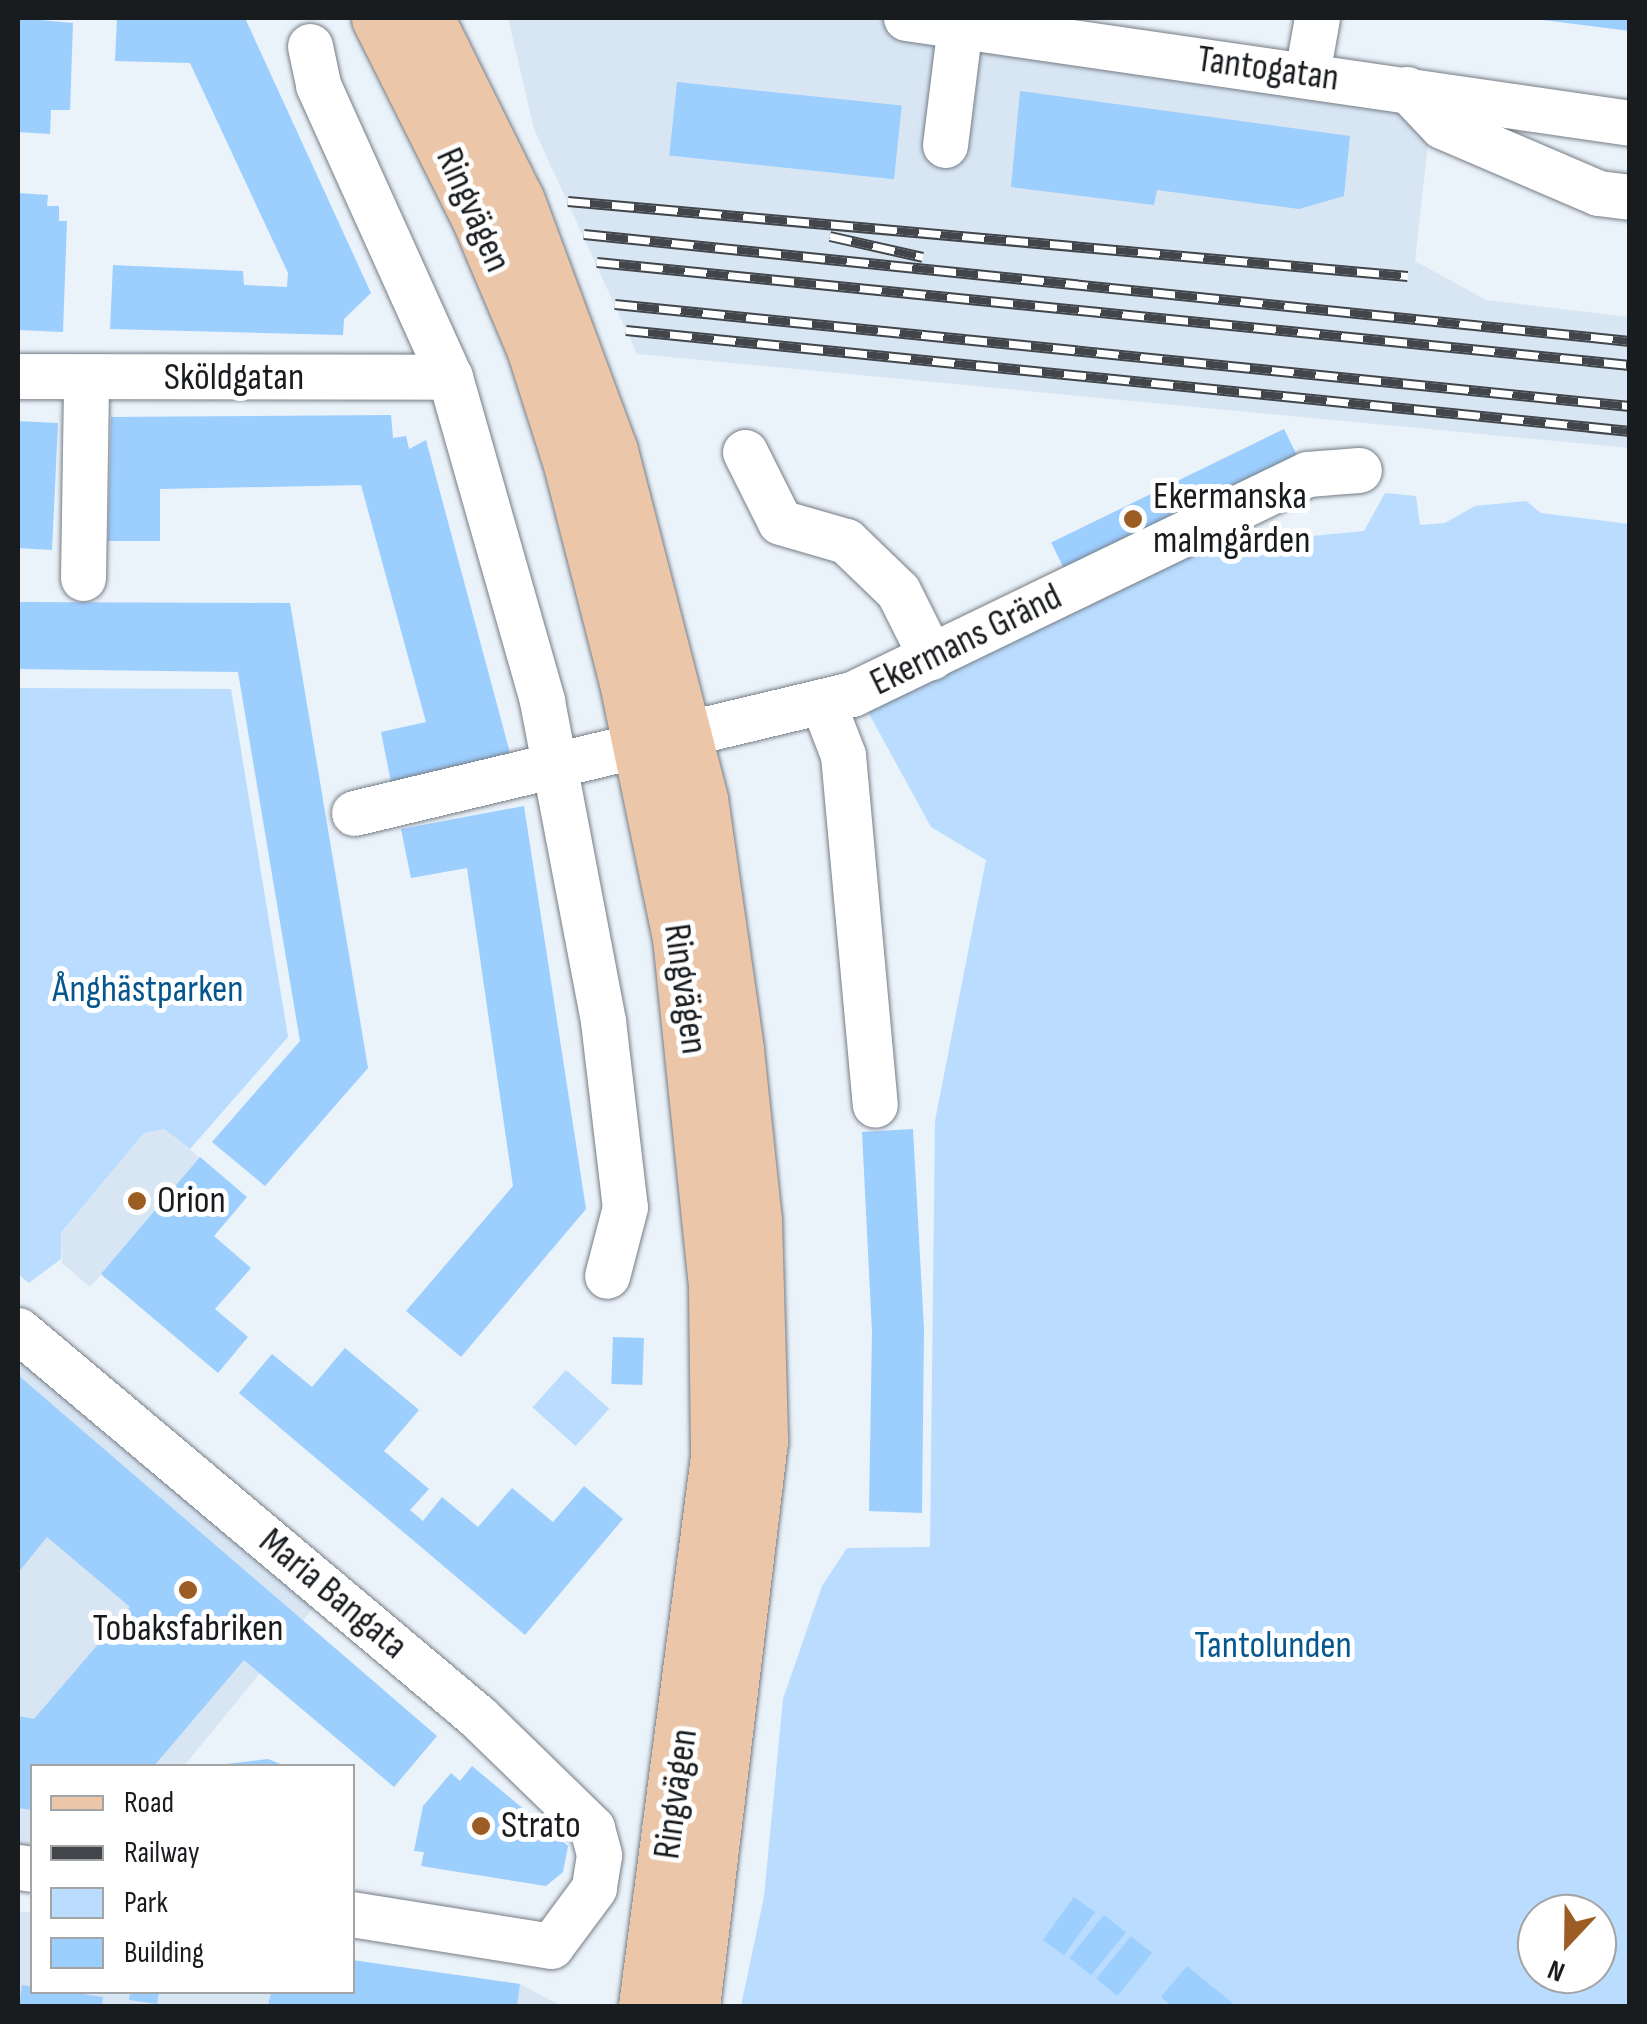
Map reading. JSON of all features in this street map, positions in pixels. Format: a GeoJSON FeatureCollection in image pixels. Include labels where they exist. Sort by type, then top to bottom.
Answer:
{"type":"FeatureCollection","features":[{"type":"Feature","properties":{"kind":"main road","name":"Ringvägen"},"geometry":{"type":"LineString","coordinates":[[379,18],[480,220],[534,348],[664,741],[708,836],[754,1220],[760,1441],[723,1602],[689,1858],[646,2006]]}},
{"type":"Feature","properties":{"kind":"main road","name":"Ringvägen"},"geometry":{"type":"LineString","coordinates":[[426,18],[517,201],[610,451],[664,741]]}},
{"type":"Feature","properties":{"kind":"main road","name":"Ringvägen"},"geometry":{"type":"LineString","coordinates":[[689,1858],[692,2006]]}},
{"type":"Feature","properties":{"kind":"street","name":"Tantogatan"},"geometry":{"type":"LineString","coordinates":[[906,18],[1630,123]]}},
{"type":"Feature","properties":{"kind":"street"},"geometry":{"type":"LineString","coordinates":[[1306,74],[1317,18]]}},
{"type":"Feature","properties":{"kind":"street"},"geometry":{"type":"LineString","coordinates":[[945,145],[960,25]]}},
{"type":"Feature","properties":{"kind":"street"},"geometry":{"type":"LineString","coordinates":[[310,46],[318,85],[450,376],[510,572],[558,769],[603,1021],[625,1207],[607,1276]]}},
{"type":"Feature","properties":{"kind":"street"},"geometry":{"type":"LineString","coordinates":[[1408,89],[1442,126],[1598,193],[1630,197]]}},
{"type":"Feature","properties":{"kind":"street","name":"Sköldgatan"},"geometry":{"type":"LineString","coordinates":[[18,376],[450,376]]}},
{"type":"Feature","properties":{"kind":"street"},"geometry":{"type":"LineString","coordinates":[[83,578],[86,378]]}},
{"type":"Feature","properties":{"kind":"street"},"geometry":{"type":"LineString","coordinates":[[744,452],[780,522],[846,542],[898,591],[931,657]]}},
{"type":"Feature","properties":{"kind":"street","name":"Ekermans Gränd"},"geometry":{"type":"LineString","coordinates":[[354,813],[558,769],[823,704],[931,657],[1307,474],[1359,470]]}},
{"type":"Feature","properties":{"kind":"street"},"geometry":{"type":"LineString","coordinates":[[823,704],[843,755],[876,1105]]}},
{"type":"Feature","properties":{"kind":"street","name":"Maria Bangata"},"geometry":{"type":"LineString","coordinates":[[18,1330],[568,1800],[592,1828],[599,1855],[594,1888],[551,1946],[355,1914]]}},
{"type":"Feature","properties":{"kind":"shaded area"},"geometry":{"type":"Polygon","coordinates":[[[508,18],[932,18],[1434,90],[1415,261],[1486,300],[1629,317],[1629,448],[637,354],[534,129],[508,18]]]}},
{"type":"Feature","properties":{"kind":"shaded area","name":"Orion"},"geometry":{"type":"Polygon","coordinates":[[[164,1129],[214,1169],[114,1285],[101,1275],[90,1287],[62,1263],[61,1234],[144,1133],[164,1129]]]}},
{"type":"Feature","properties":{"kind":"shaded area","name":"Tobaksfabriken"},"geometry":{"type":"Polygon","coordinates":[[[18,1327],[314,1607],[186,1764],[30,1764],[30,1874],[18,1872],[18,1327]]]}},
{"type":"Feature","properties":{"kind":"shaded area"},"geometry":{"type":"Polygon","coordinates":[[[18,1911],[30,1913],[30,1994],[355,1994],[355,1987],[520,1984],[562,2006],[18,2006],[18,1911]]]}},
{"type":"Feature","properties":{"kind":"green space","name":"Tantolunden"},"geometry":{"type":"Polygon","coordinates":[[[1385,493],[1416,496],[1420,525],[1445,523],[1475,506],[1526,501],[1541,513],[1629,524],[1629,2006],[741,2006],[764,1897],[783,1699],[822,1586],[847,1548],[930,1547],[935,1121],[986,860],[931,827],[868,712],[1205,540],[1213,558],[1248,542],[1364,531],[1385,493]]]}},
{"type":"Feature","properties":{"kind":"green space","name":"Ånghästparken"},"geometry":{"type":"Polygon","coordinates":[[[18,688],[231,689],[288,1037],[190,1149],[164,1129],[144,1133],[61,1233],[61,1259],[29,1283],[18,1274],[18,688]]]}},
{"type":"Feature","properties":{"kind":"green space"},"geometry":{"type":"Polygon","coordinates":[[[566,1370],[609,1409],[576,1446],[533,1407],[566,1370]]]}},
{"type":"Feature","properties":{"kind":"building"},"geometry":{"type":"Polygon","coordinates":[[[18,18],[73,23],[70,110],[51,110],[50,134],[18,132],[18,18]]]}},
{"type":"Feature","properties":{"kind":"building"},"geometry":{"type":"Polygon","coordinates":[[[117,18],[245,18],[371,293],[344,319],[343,335],[110,329],[113,265],[243,271],[244,285],[287,287],[288,273],[190,63],[115,61],[117,18]]]}},
{"type":"Feature","properties":{"kind":"building"},"geometry":{"type":"Polygon","coordinates":[[[1543,18],[1630,18],[1630,31],[1543,20],[1543,18]]]}},
{"type":"Feature","properties":{"kind":"building"},"geometry":{"type":"Polygon","coordinates":[[[677,82],[902,106],[894,179],[669,156],[677,82]]]}},
{"type":"Feature","properties":{"kind":"building"},"geometry":{"type":"Polygon","coordinates":[[[1020,91],[1350,136],[1344,196],[1299,209],[1157,190],[1154,205],[1011,187],[1020,91]]]}},
{"type":"Feature","properties":{"kind":"building"},"geometry":{"type":"Polygon","coordinates":[[[18,193],[48,195],[47,206],[59,206],[59,221],[67,221],[63,332],[18,330],[18,193]]]}},
{"type":"Feature","properties":{"kind":"building"},"geometry":{"type":"Polygon","coordinates":[[[391,415],[393,438],[406,436],[409,449],[426,440],[510,753],[391,782],[381,732],[426,722],[361,485],[160,489],[160,541],[108,541],[111,417],[391,415]]]}},
{"type":"Feature","properties":{"kind":"building"},"geometry":{"type":"Polygon","coordinates":[[[18,421],[58,423],[52,550],[18,548],[18,421]]]}},
{"type":"Feature","properties":{"kind":"building","name":"Ekermanska malmgården"},"geometry":{"type":"Polygon","coordinates":[[[1284,429],[1298,458],[1065,571],[1051,543],[1284,429]]]}},
{"type":"Feature","properties":{"kind":"building"},"geometry":{"type":"Polygon","coordinates":[[[18,602],[290,603],[368,1068],[265,1186],[212,1142],[300,1041],[238,672],[18,669],[18,602]]]}},
{"type":"Feature","properties":{"kind":"building"},"geometry":{"type":"Polygon","coordinates":[[[524,806],[586,1209],[461,1357],[406,1311],[513,1186],[467,868],[411,878],[401,829],[524,806]]]}},
{"type":"Feature","properties":{"kind":"building"},"geometry":{"type":"Polygon","coordinates":[[[913,1129],[924,1329],[922,1513],[869,1511],[872,1332],[862,1132],[913,1129]]]}},
{"type":"Feature","properties":{"kind":"building"},"geometry":{"type":"Polygon","coordinates":[[[200,1157],[247,1197],[214,1236],[251,1268],[215,1309],[248,1337],[218,1373],[101,1274],[200,1157]]]}},
{"type":"Feature","properties":{"kind":"building"},"geometry":{"type":"Polygon","coordinates":[[[613,1337],[644,1338],[642,1385],[611,1384],[613,1337]]]}},
{"type":"Feature","properties":{"kind":"building"},"geometry":{"type":"Polygon","coordinates":[[[345,1348],[419,1410],[384,1451],[429,1489],[410,1510],[423,1521],[442,1497],[478,1527],[512,1488],[553,1522],[584,1486],[623,1519],[525,1635],[239,1393],[272,1354],[312,1387],[345,1348]]]}},
{"type":"Feature","properties":{"kind":"building","name":"Tobaksfabriken"},"geometry":{"type":"Polygon","coordinates":[[[18,1375],[437,1736],[394,1787],[244,1660],[156,1764],[30,1764],[30,1810],[18,1808],[18,1716],[34,1719],[130,1607],[47,1537],[18,1573],[18,1375]]]}},
{"type":"Feature","properties":{"kind":"building"},"geometry":{"type":"Polygon","coordinates":[[[268,1759],[280,1764],[226,1764],[268,1759]]]}},
{"type":"Feature","properties":{"kind":"building","name":"Strato"},"geometry":{"type":"Polygon","coordinates":[[[472,1766],[568,1846],[563,1872],[546,1886],[421,1866],[424,1852],[414,1851],[423,1806],[451,1773],[460,1781],[472,1766]]]}},
{"type":"Feature","properties":{"kind":"building"},"geometry":{"type":"Polygon","coordinates":[[[1074,1897],[1095,1912],[1064,1955],[1043,1940],[1074,1897]]]}},
{"type":"Feature","properties":{"kind":"building"},"geometry":{"type":"Polygon","coordinates":[[[1104,1915],[1126,1933],[1091,1975],[1069,1958],[1104,1915]]]}},
{"type":"Feature","properties":{"kind":"building"},"geometry":{"type":"Polygon","coordinates":[[[1131,1936],[1152,1953],[1117,1996],[1096,1979],[1131,1936]]]}},
{"type":"Feature","properties":{"kind":"building"},"geometry":{"type":"Polygon","coordinates":[[[355,1960],[520,1984],[517,2006],[268,2006],[271,1994],[355,1994],[355,1960]]]}},
{"type":"Feature","properties":{"kind":"building"},"geometry":{"type":"Polygon","coordinates":[[[1187,1966],[1236,2006],[1172,2006],[1161,1997],[1187,1966]]]}},
{"type":"Feature","properties":{"kind":"building"},"geometry":{"type":"Polygon","coordinates":[[[22,1985],[30,1986],[30,1994],[103,1997],[102,2006],[19,2006],[22,1985]]]}},
{"type":"Feature","properties":{"kind":"building"},"geometry":{"type":"Polygon","coordinates":[[[130,1994],[159,1994],[157,2004],[129,2000],[130,1994]]]}},
{"type":"Feature","properties":{"kind":"railway"},"geometry":{"type":"LineString","coordinates":[[568,201],[1408,276]]}},
{"type":"Feature","properties":{"kind":"railway"},"geometry":{"type":"LineString","coordinates":[[584,234],[1630,341]]}},
{"type":"Feature","properties":{"kind":"railway"},"geometry":{"type":"LineString","coordinates":[[830,236],[923,257]]}},
{"type":"Feature","properties":{"kind":"railway"},"geometry":{"type":"LineString","coordinates":[[597,262],[1630,365]]}},
{"type":"Feature","properties":{"kind":"railway"},"geometry":{"type":"LineString","coordinates":[[615,304],[1630,406]]}},
{"type":"Feature","properties":{"kind":"railway"},"geometry":{"type":"LineString","coordinates":[[626,330],[1630,431]]}},
{"type":"Feature","properties":{"kind":"place","name":"Ekermanska malmgården"},"geometry":{"type":"Point","coordinates":[1133,519]}},
{"type":"Feature","properties":{"kind":"place","name":"Orion"},"geometry":{"type":"Point","coordinates":[137,1201]}},
{"type":"Feature","properties":{"kind":"place","name":"Tobaksfabriken"},"geometry":{"type":"Point","coordinates":[188,1590]}},
{"type":"Feature","properties":{"kind":"place","name":"Strato"},"geometry":{"type":"Point","coordinates":[481,1826]}}]}
